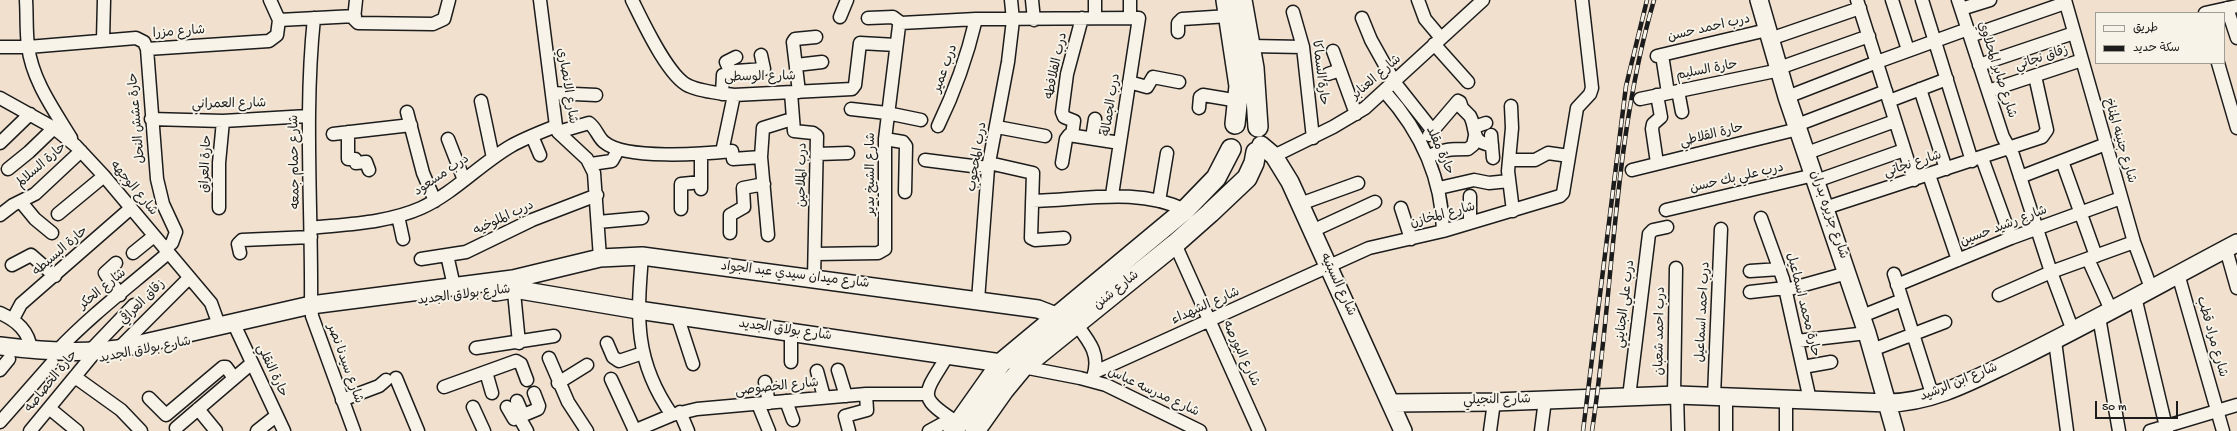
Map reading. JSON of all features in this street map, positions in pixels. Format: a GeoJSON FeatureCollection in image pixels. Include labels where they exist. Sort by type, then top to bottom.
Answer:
{"type":"FeatureCollection","features":[{"type":"Feature","properties":{"kind":"main road","name":"شارع السبتيه"},"geometry":{"type":"LineString","coordinates":[[1242,0],[1254,68],[1262,145]]}},
{"type":"Feature","properties":{"kind":"main road"},"geometry":{"type":"LineString","coordinates":[[1228,8],[1237,71],[1239,101],[1235,124],[1228,136],[1231,149],[1243,156],[1262,145],[1244,121],[1235,124]]}},
{"type":"Feature","properties":{"kind":"main road","name":"شارع شنن"},"geometry":{"type":"LineString","coordinates":[[976,431],[1004,390],[1023,367],[1175,244],[1246,178],[1262,145]]}},
{"type":"Feature","properties":{"kind":"main road","name":"شارع شنن"},"geometry":{"type":"LineString","coordinates":[[954,424],[1001,363],[1185,210],[1216,178],[1231,149]]}},
{"type":"Feature","properties":{"kind":"street"},"geometry":{"type":"LineString","coordinates":[[26,0],[28,47],[43,91],[78,149]]}},
{"type":"Feature","properties":{"kind":"street"},"geometry":{"type":"LineString","coordinates":[[103,40],[104,0]]}},
{"type":"Feature","properties":{"kind":"street"},"geometry":{"type":"LineString","coordinates":[[270,0],[279,20],[314,18],[433,24],[444,19],[449,0]]}},
{"type":"Feature","properties":{"kind":"street"},"geometry":{"type":"LineString","coordinates":[[356,0],[356,20]]}},
{"type":"Feature","properties":{"kind":"street","name":"شارع الانصاري"},"geometry":{"type":"LineString","coordinates":[[540,0],[557,129],[591,164]]}},
{"type":"Feature","properties":{"kind":"street","name":"شارع الوسطى"},"geometry":{"type":"LineString","coordinates":[[632,0],[656,46],[679,80],[688,86],[728,94],[852,89],[855,85],[860,43],[896,45]]}},
{"type":"Feature","properties":{"kind":"street"},"geometry":{"type":"LineString","coordinates":[[840,17],[847,0]]}},
{"type":"Feature","properties":{"kind":"street","name":"درب المحجوب"},"geometry":{"type":"LineString","coordinates":[[978,300],[988,165],[997,127],[1013,20],[1011,0]]}},
{"type":"Feature","properties":{"kind":"street"},"geometry":{"type":"LineString","coordinates":[[1032,0],[1034,20]]}},
{"type":"Feature","properties":{"kind":"street"},"geometry":{"type":"LineString","coordinates":[[1095,0],[1095,18]]}},
{"type":"Feature","properties":{"kind":"street","name":"درب الجماله"},"geometry":{"type":"LineString","coordinates":[[1112,195],[1129,82],[1134,18],[1130,0]]}},
{"type":"Feature","properties":{"kind":"street"},"geometry":{"type":"LineString","coordinates":[[1418,0],[1425,19],[1437,41],[1468,82]]}},
{"type":"Feature","properties":{"kind":"street","name":"شارع العنابر"},"geometry":{"type":"LineString","coordinates":[[1262,145],[1313,138],[1356,114],[1385,92],[1437,41],[1483,0]]}},
{"type":"Feature","properties":{"kind":"street"},"geometry":{"type":"LineString","coordinates":[[1509,160],[1534,160],[1548,153],[1569,156],[1577,108],[1590,94],[1592,88],[1582,0]]}},
{"type":"Feature","properties":{"kind":"street","name":"شارع جزيره بدران"},"geometry":{"type":"LineString","coordinates":[[1758,0],[1787,97],[1862,316],[1895,431]]}},
{"type":"Feature","properties":{"kind":"street"},"geometry":{"type":"LineString","coordinates":[[1892,0],[1908,50]]}},
{"type":"Feature","properties":{"kind":"street"},"geometry":{"type":"LineString","coordinates":[[1922,0],[1947,79],[1977,159],[2011,238]]}},
{"type":"Feature","properties":{"kind":"street"},"geometry":{"type":"LineString","coordinates":[[1960,5],[1990,0]]}},
{"type":"Feature","properties":{"kind":"street"},"geometry":{"type":"LineString","coordinates":[[1787,97],[1908,50],[1935,41],[1969,33],[2065,2]]}},
{"type":"Feature","properties":{"kind":"street","name":"شارع جنينه المناخ"},"geometry":{"type":"LineString","coordinates":[[2065,2],[2134,242],[2151,288]]}},
{"type":"Feature","properties":{"kind":"street"},"geometry":{"type":"LineString","coordinates":[[1859,4],[1914,180]]}},
{"type":"Feature","properties":{"kind":"street","name":"درب احمد حسن"},"geometry":{"type":"LineString","coordinates":[[1668,93],[1659,55],[1769,34],[1859,4]]}},
{"type":"Feature","properties":{"kind":"street","name":"شارع صابر المحلاوي"},"geometry":{"type":"LineString","coordinates":[[1960,5],[2003,137],[2010,148],[2051,272],[2073,331]]}},
{"type":"Feature","properties":{"kind":"street"},"geometry":{"type":"LineString","coordinates":[[2210,12],[2232,7],[2237,38]]}},
{"type":"Feature","properties":{"kind":"street"},"geometry":{"type":"LineString","coordinates":[[1178,32],[1178,23],[1182,19],[1228,8]]}},
{"type":"Feature","properties":{"kind":"street","name":"حارة السماكا"},"geometry":{"type":"LineString","coordinates":[[1293,12],[1303,47],[1313,138]]}},
{"type":"Feature","properties":{"kind":"street"},"geometry":{"type":"LineString","coordinates":[[868,18],[893,17],[900,25],[976,19],[1034,20],[1134,18]]}},
{"type":"Feature","properties":{"kind":"street","name":"شارع حمام جمعه"},"geometry":{"type":"LineString","coordinates":[[311,311],[311,232],[308,116],[314,18]]}},
{"type":"Feature","properties":{"kind":"street","name":"درب الفلافطه"},"geometry":{"type":"LineString","coordinates":[[1072,135],[1074,121],[1064,117],[1062,112],[1067,74],[1082,18]]}},
{"type":"Feature","properties":{"kind":"street"},"geometry":{"type":"LineString","coordinates":[[1362,18],[1371,40],[1395,82],[1433,130]]}},
{"type":"Feature","properties":{"kind":"street","name":"درب عمير"},"geometry":{"type":"LineString","coordinates":[[938,126],[955,92],[965,63],[976,19]]}},
{"type":"Feature","properties":{"kind":"street","name":"شارع مزرا"},"geometry":{"type":"LineString","coordinates":[[0,47],[28,47],[136,38],[144,42],[147,49],[269,42],[277,35],[279,20]]}},
{"type":"Feature","properties":{"kind":"street","name":"شارع الشيخ بدير"},"geometry":{"type":"LineString","coordinates":[[815,254],[878,253],[885,249],[885,139],[887,113],[900,25]]}},
{"type":"Feature","properties":{"kind":"street"},"geometry":{"type":"LineString","coordinates":[[1979,65],[2074,32]]}},
{"type":"Feature","properties":{"kind":"street","name":"حارة السليم"},"geometry":{"type":"LineString","coordinates":[[1640,99],[1779,69],[1869,36]]}},
{"type":"Feature","properties":{"kind":"street","name":"درب الملاحين"},"geometry":{"type":"LineString","coordinates":[[814,279],[818,154],[816,134],[795,133],[793,130],[792,119],[796,65],[793,40],[816,37]]}},
{"type":"Feature","properties":{"kind":"street"},"geometry":{"type":"LineString","coordinates":[[1250,46],[1303,47]]}},
{"type":"Feature","properties":{"kind":"street","name":"حارة عشش النحل"},"geometry":{"type":"LineString","coordinates":[[147,49],[151,119],[157,179],[163,204],[176,232],[172,243],[166,251]]}},
{"type":"Feature","properties":{"kind":"street"},"geometry":{"type":"LineString","coordinates":[[1333,51],[1356,114]]}},
{"type":"Feature","properties":{"kind":"street"},"geometry":{"type":"LineString","coordinates":[[722,152],[728,94],[722,75],[764,69],[761,55]]}},
{"type":"Feature","properties":{"kind":"street"},"geometry":{"type":"LineString","coordinates":[[731,73],[726,62],[736,57]]}},
{"type":"Feature","properties":{"kind":"street","name":"زقاق نجاتي"},"geometry":{"type":"LineString","coordinates":[[1988,91],[2082,60]]}},
{"type":"Feature","properties":{"kind":"street"},"geometry":{"type":"LineString","coordinates":[[796,65],[822,62]]}},
{"type":"Feature","properties":{"kind":"street"},"geometry":{"type":"LineString","coordinates":[[2218,64],[2232,91],[2237,128]]}},
{"type":"Feature","properties":{"kind":"street"},"geometry":{"type":"LineString","coordinates":[[1328,74],[1340,70]]}},
{"type":"Feature","properties":{"kind":"street","name":"شارع نجاتي"},"geometry":{"type":"LineString","coordinates":[[1825,208],[2042,137],[2046,134],[2047,130],[2034,76]]}},
{"type":"Feature","properties":{"kind":"street"},"geometry":{"type":"LineString","coordinates":[[1129,82],[1147,87],[1153,77],[1179,82]]}},
{"type":"Feature","properties":{"kind":"street","name":"حارة القلاطي"},"geometry":{"type":"LineString","coordinates":[[1632,170],[1798,127],[1887,96],[1920,89],[1947,79]]}},
{"type":"Feature","properties":{"kind":"street"},"geometry":{"type":"LineString","coordinates":[[1920,89],[1946,169]]}},
{"type":"Feature","properties":{"kind":"street","name":"حارة مقلد"},"geometry":{"type":"LineString","coordinates":[[1385,92],[1405,117],[1422,144],[1428,157],[1439,188],[1443,209],[1444,231]]}},
{"type":"Feature","properties":{"kind":"street"},"geometry":{"type":"LineString","coordinates":[[1668,93],[1682,112]]}},
{"type":"Feature","properties":{"kind":"street"},"geometry":{"type":"LineString","coordinates":[[1657,163],[1652,129],[1654,124],[1661,117],[1668,93]]}},
{"type":"Feature","properties":{"kind":"street"},"geometry":{"type":"LineString","coordinates":[[552,94],[596,95]]}},
{"type":"Feature","properties":{"kind":"street"},"geometry":{"type":"LineString","coordinates":[[1199,108],[1200,97],[1203,95],[1239,101]]}},
{"type":"Feature","properties":{"kind":"street","name":"شارع الوجهه"},"geometry":{"type":"LineString","coordinates":[[0,98],[54,128],[78,149],[104,176],[229,326]]}},
{"type":"Feature","properties":{"kind":"street"},"geometry":{"type":"LineString","coordinates":[[481,101],[493,158]]}},
{"type":"Feature","properties":{"kind":"street"},"geometry":{"type":"LineString","coordinates":[[1422,144],[1456,103],[1460,102],[1462,108],[1470,116],[1478,129],[1479,142],[1491,140],[1492,158]]}},
{"type":"Feature","properties":{"kind":"street"},"geometry":{"type":"LineString","coordinates":[[1511,106],[1512,128],[1509,160],[1513,211]]}},
{"type":"Feature","properties":{"kind":"street"},"geometry":{"type":"LineString","coordinates":[[851,109],[887,113],[921,120]]}},
{"type":"Feature","properties":{"kind":"street"},"geometry":{"type":"LineString","coordinates":[[407,112],[423,173],[435,201]]}},
{"type":"Feature","properties":{"kind":"street"},"geometry":{"type":"LineString","coordinates":[[0,143],[30,114]]}},
{"type":"Feature","properties":{"kind":"street","name":"شارع العمراني"},"geometry":{"type":"LineString","coordinates":[[151,119],[224,121],[308,116]]}},
{"type":"Feature","properties":{"kind":"street"},"geometry":{"type":"LineString","coordinates":[[768,235],[761,158],[764,126],[792,119]]}},
{"type":"Feature","properties":{"kind":"street"},"geometry":{"type":"LineString","coordinates":[[1092,138],[1095,119]]}},
{"type":"Feature","properties":{"kind":"street","name":"حارة العراق"},"geometry":{"type":"LineString","coordinates":[[219,208],[219,163],[224,121]]}},
{"type":"Feature","properties":{"kind":"street"},"geometry":{"type":"LineString","coordinates":[[1807,153],[1895,121]]}},
{"type":"Feature","properties":{"kind":"street","name":"درب مسعود"},"geometry":{"type":"LineString","coordinates":[[240,253],[238,244],[242,240],[311,232],[398,216],[435,201],[493,158],[532,136],[557,129],[589,123],[604,142],[618,150]]}},
{"type":"Feature","properties":{"kind":"street"},"geometry":{"type":"LineString","coordinates":[[332,134],[411,125]]}},
{"type":"Feature","properties":{"kind":"street"},"geometry":{"type":"LineString","coordinates":[[997,127],[1045,136]]}},
{"type":"Feature","properties":{"kind":"street"},"geometry":{"type":"LineString","coordinates":[[8,169],[29,152],[54,128]]}},
{"type":"Feature","properties":{"kind":"street"},"geometry":{"type":"LineString","coordinates":[[1428,157],[1437,152],[1452,148],[1468,150],[1473,145],[1478,129]]}},
{"type":"Feature","properties":{"kind":"street"},"geometry":{"type":"LineString","coordinates":[[348,132],[348,159],[355,159],[356,163],[366,162],[369,170]]}},
{"type":"Feature","properties":{"kind":"street"},"geometry":{"type":"LineString","coordinates":[[1062,163],[1067,137],[1072,135],[1120,142]]}},
{"type":"Feature","properties":{"kind":"street"},"geometry":{"type":"LineString","coordinates":[[532,136],[540,155]]}},
{"type":"Feature","properties":{"kind":"street"},"geometry":{"type":"LineString","coordinates":[[448,139],[464,180]]}},
{"type":"Feature","properties":{"kind":"street"},"geometry":{"type":"LineString","coordinates":[[885,139],[903,142],[906,146],[905,192]]}},
{"type":"Feature","properties":{"kind":"street"},"geometry":{"type":"LineString","coordinates":[[2020,177],[2106,144]]}},
{"type":"Feature","properties":{"kind":"street","name":"شارع السبتيه"},"geometry":{"type":"LineString","coordinates":[[1262,145],[1282,167],[1392,403],[1403,431]]}},
{"type":"Feature","properties":{"kind":"street","name":"حارة السلالم"},"geometry":{"type":"LineString","coordinates":[[0,215],[13,205],[35,194],[78,149]]}},
{"type":"Feature","properties":{"kind":"street"},"geometry":{"type":"LineString","coordinates":[[600,258],[597,195],[594,173],[591,164],[612,161],[618,150],[684,155],[732,152],[733,159],[761,158]]}},
{"type":"Feature","properties":{"kind":"street","name":"درب علي بك حسن"},"geometry":{"type":"LineString","coordinates":[[1666,210],[1815,178],[1904,150]]}},
{"type":"Feature","properties":{"kind":"street"},"geometry":{"type":"LineString","coordinates":[[818,154],[848,153]]}},
{"type":"Feature","properties":{"kind":"street"},"geometry":{"type":"LineString","coordinates":[[1159,201],[1167,153]]}},
{"type":"Feature","properties":{"kind":"street"},"geometry":{"type":"LineString","coordinates":[[681,208],[681,184],[701,186],[701,154]]}},
{"type":"Feature","properties":{"kind":"street","name":"شارع المخازن"},"geometry":{"type":"LineString","coordinates":[[1329,267],[1369,248],[1444,231],[1556,199],[1563,192],[1569,156]]}},
{"type":"Feature","properties":{"kind":"street"},"geometry":{"type":"LineString","coordinates":[[925,160],[988,165],[1033,173],[1031,238],[1035,240],[1064,238]]}},
{"type":"Feature","properties":{"kind":"street"},"geometry":{"type":"LineString","coordinates":[[2062,161],[2080,212],[2105,313],[2119,431]]}},
{"type":"Feature","properties":{"kind":"street"},"geometry":{"type":"LineString","coordinates":[[1929,175],[1958,260]]}},
{"type":"Feature","properties":{"kind":"street"},"geometry":{"type":"LineString","coordinates":[[58,214],[104,176]]}},
{"type":"Feature","properties":{"kind":"street"},"geometry":{"type":"LineString","coordinates":[[1439,188],[1474,180],[1489,184],[1510,180]]}},
{"type":"Feature","properties":{"kind":"street"},"geometry":{"type":"LineString","coordinates":[[1300,204],[1358,183]]}},
{"type":"Feature","properties":{"kind":"street"},"geometry":{"type":"LineString","coordinates":[[730,233],[730,215],[744,207],[743,188],[764,184]]}},
{"type":"Feature","properties":{"kind":"street","name":"درب الملوخيه"},"geometry":{"type":"LineString","coordinates":[[420,259],[466,252],[532,220],[597,195]]}},
{"type":"Feature","properties":{"kind":"street"},"geometry":{"type":"LineString","coordinates":[[1032,201],[1071,200],[1112,195],[1171,203],[1185,210]]}},
{"type":"Feature","properties":{"kind":"street"},"geometry":{"type":"LineString","coordinates":[[1470,196],[1470,223]]}},
{"type":"Feature","properties":{"kind":"street","name":"شارع رشيد حسين"},"geometry":{"type":"LineString","coordinates":[[1902,300],[1896,280],[1958,260],[2037,228],[2121,198]]}},
{"type":"Feature","properties":{"kind":"street"},"geometry":{"type":"LineString","coordinates":[[21,202],[35,219],[52,233]]}},
{"type":"Feature","properties":{"kind":"street"},"geometry":{"type":"LineString","coordinates":[[1312,231],[1375,202]]}},
{"type":"Feature","properties":{"kind":"street","name":"حارة البسيطه"},"geometry":{"type":"LineString","coordinates":[[13,319],[17,309],[131,208]]}},
{"type":"Feature","properties":{"kind":"street"},"geometry":{"type":"LineString","coordinates":[[1401,208],[1411,239]]}},
{"type":"Feature","properties":{"kind":"street"},"geometry":{"type":"LineString","coordinates":[[398,216],[403,239]]}},
{"type":"Feature","properties":{"kind":"street"},"geometry":{"type":"LineString","coordinates":[[598,222],[642,218]]}},
{"type":"Feature","properties":{"kind":"street","name":"حارة محمد اسماعيل"},"geometry":{"type":"LineString","coordinates":[[1761,218],[1780,269],[1810,400]]}},
{"type":"Feature","properties":{"kind":"street","name":"درب علي الجنايني"},"geometry":{"type":"LineString","coordinates":[[1629,397],[1649,234],[1653,230],[1667,228]]}},
{"type":"Feature","properties":{"kind":"street","name":"درب احمد اسماعيل"},"geometry":{"type":"LineString","coordinates":[[1721,229],[1720,397],[1726,431]]}},
{"type":"Feature","properties":{"kind":"street"},"geometry":{"type":"LineString","coordinates":[[133,253],[154,236]]}},
{"type":"Feature","properties":{"kind":"street"},"geometry":{"type":"LineString","coordinates":[[1999,295],[2051,272],[2134,242]]}},
{"type":"Feature","properties":{"kind":"street","name":"شارع البورصه"},"geometry":{"type":"LineString","coordinates":[[1175,244],[1259,431]]}},
{"type":"Feature","properties":{"kind":"street"},"geometry":{"type":"LineString","coordinates":[[2231,246],[2237,288]]}},
{"type":"Feature","properties":{"kind":"street","name":"شارع ابن الرشيد"},"geometry":{"type":"LineString","coordinates":[[1603,398],[1675,395],[1903,403],[1933,397],[2055,341],[2231,246]]}},
{"type":"Feature","properties":{"kind":"street","name":"شارع الحكر"},"geometry":{"type":"LineString","coordinates":[[0,422],[84,323],[120,295],[166,251]]}},
{"type":"Feature","properties":{"kind":"street"},"geometry":{"type":"LineString","coordinates":[[12,265],[31,255],[55,276]]}},
{"type":"Feature","properties":{"kind":"street"},"geometry":{"type":"LineString","coordinates":[[448,255],[454,286]]}},
{"type":"Feature","properties":{"kind":"street"},"geometry":{"type":"LineString","coordinates":[[642,256],[638,310],[643,353],[655,385],[688,431]]}},
{"type":"Feature","properties":{"kind":"street","name":"شارع ميدان سيدي عبد الجواد"},"geometry":{"type":"LineString","coordinates":[[514,284],[600,258],[642,256],[1038,309],[1076,324]]}},
{"type":"Feature","properties":{"kind":"street"},"geometry":{"type":"LineString","coordinates":[[116,263],[105,274],[120,295]]}},
{"type":"Feature","properties":{"kind":"street","name":"شارع الشهداء"},"geometry":{"type":"LineString","coordinates":[[1094,376],[1209,321],[1329,267]]}},
{"type":"Feature","properties":{"kind":"street","name":"درب احمد شعبان"},"geometry":{"type":"LineString","coordinates":[[1676,268],[1675,395],[1678,431]]}},
{"type":"Feature","properties":{"kind":"street"},"geometry":{"type":"LineString","coordinates":[[1750,271],[1780,269]]}},
{"type":"Feature","properties":{"kind":"street"},"geometry":{"type":"LineString","coordinates":[[1750,292],[1785,289],[1847,273]]}},
{"type":"Feature","properties":{"kind":"street","name":"شارع مراد قطب"},"geometry":{"type":"LineString","coordinates":[[2178,274],[2223,431]]}},
{"type":"Feature","properties":{"kind":"street","name":"زقاق العراقي"},"geometry":{"type":"LineString","coordinates":[[118,349],[189,278]]}},
{"type":"Feature","properties":{"kind":"street"},"geometry":{"type":"LineString","coordinates":[[514,284],[519,343]]}},
{"type":"Feature","properties":{"kind":"street","name":"شارع بولاق الجديد"},"geometry":{"type":"LineString","coordinates":[[311,311],[514,284]]}},
{"type":"Feature","properties":{"kind":"street","name":"شارع بولاق الجديد"},"geometry":{"type":"LineString","coordinates":[[91,355],[229,326],[454,286],[514,284],[638,310],[1001,363]]}},
{"type":"Feature","properties":{"kind":"street"},"geometry":{"type":"LineString","coordinates":[[2135,297],[2166,429]]}},
{"type":"Feature","properties":{"kind":"street"},"geometry":{"type":"LineString","coordinates":[[1862,316],[1902,300],[1933,397]]}},
{"type":"Feature","properties":{"kind":"street","name":"حارة الخصاصه"},"geometry":{"type":"LineString","coordinates":[[30,431],[91,355],[134,305]]}},
{"type":"Feature","properties":{"kind":"street","name":"شارع سيدنا نصر"},"geometry":{"type":"LineString","coordinates":[[311,311],[354,431]]}},
{"type":"Feature","properties":{"kind":"street"},"geometry":{"type":"LineString","coordinates":[[0,313],[13,319],[23,328],[30,339],[31,350]]}},
{"type":"Feature","properties":{"kind":"street"},"geometry":{"type":"LineString","coordinates":[[677,315],[693,364]]}},
{"type":"Feature","properties":{"kind":"street"},"geometry":{"type":"LineString","coordinates":[[1872,350],[1945,322]]}},
{"type":"Feature","properties":{"kind":"street"},"geometry":{"type":"LineString","coordinates":[[1076,324],[1089,340],[1094,350],[1094,376]]}},
{"type":"Feature","properties":{"kind":"street","name":"شارع بولاق الجديد"},"geometry":{"type":"LineString","coordinates":[[2,358],[91,355],[229,326]]}},
{"type":"Feature","properties":{"kind":"street","name":"حارة النقلي"},"geometry":{"type":"LineString","coordinates":[[229,326],[252,363],[284,431]]}},
{"type":"Feature","properties":{"kind":"street"},"geometry":{"type":"LineString","coordinates":[[791,332],[791,362]]}},
{"type":"Feature","properties":{"kind":"street"},"geometry":{"type":"LineString","coordinates":[[1797,341],[1867,333]]}},
{"type":"Feature","properties":{"kind":"street"},"geometry":{"type":"LineString","coordinates":[[476,348],[519,343],[554,336]]}},
{"type":"Feature","properties":{"kind":"street"},"geometry":{"type":"LineString","coordinates":[[2055,341],[2067,431]]}},
{"type":"Feature","properties":{"kind":"street"},"geometry":{"type":"LineString","coordinates":[[607,343],[613,356],[619,361],[643,353]]}},
{"type":"Feature","properties":{"kind":"street"},"geometry":{"type":"LineString","coordinates":[[496,346],[501,366]]}},
{"type":"Feature","properties":{"kind":"street","name":"شارع بولاق الجديد"},"geometry":{"type":"LineString","coordinates":[[2,358],[31,350],[55,357]]}},
{"type":"Feature","properties":{"kind":"street"},"geometry":{"type":"LineString","coordinates":[[948,355],[930,385],[927,394],[929,402],[933,407],[954,424]]}},
{"type":"Feature","properties":{"kind":"street"},"geometry":{"type":"LineString","coordinates":[[549,358],[558,383],[573,411],[587,431]]}},
{"type":"Feature","properties":{"kind":"street"},"geometry":{"type":"LineString","coordinates":[[444,387],[518,361],[528,380]]}},
{"type":"Feature","properties":{"kind":"street"},"geometry":{"type":"LineString","coordinates":[[1803,368],[1831,362]]}},
{"type":"Feature","properties":{"kind":"street"},"geometry":{"type":"LineString","coordinates":[[176,428],[252,363]]}},
{"type":"Feature","properties":{"kind":"street"},"geometry":{"type":"LineString","coordinates":[[558,383],[587,365]]}},
{"type":"Feature","properties":{"kind":"street"},"geometry":{"type":"LineString","coordinates":[[149,398],[166,415],[223,367],[226,367],[234,378]]}},
{"type":"Feature","properties":{"kind":"street","name":"شارع مدرسه عباس"},"geometry":{"type":"LineString","coordinates":[[1023,367],[1094,376],[1106,385],[1200,431]]}},
{"type":"Feature","properties":{"kind":"street"},"geometry":{"type":"LineString","coordinates":[[838,370],[846,396]]}},
{"type":"Feature","properties":{"kind":"street"},"geometry":{"type":"LineString","coordinates":[[818,371],[824,397]]}},
{"type":"Feature","properties":{"kind":"street"},"geometry":{"type":"LineString","coordinates":[[486,372],[492,393]]}},
{"type":"Feature","properties":{"kind":"street"},"geometry":{"type":"LineString","coordinates":[[75,376],[121,410],[141,431]]}},
{"type":"Feature","properties":{"kind":"street"},"geometry":{"type":"LineString","coordinates":[[342,400],[379,386],[391,379],[418,431]]}},
{"type":"Feature","properties":{"kind":"street"},"geometry":{"type":"LineString","coordinates":[[611,379],[638,430]]}},
{"type":"Feature","properties":{"kind":"street"},"geometry":{"type":"LineString","coordinates":[[765,382],[763,404],[769,431]]}},
{"type":"Feature","properties":{"kind":"street"},"geometry":{"type":"LineString","coordinates":[[512,404],[513,419],[539,408],[534,393]]}},
{"type":"Feature","properties":{"kind":"street"},"geometry":{"type":"LineString","coordinates":[[850,431],[845,416],[866,410],[866,394]]}},
{"type":"Feature","properties":{"kind":"street","name":"شارع الخصوصى"},"geometry":{"type":"LineString","coordinates":[[638,430],[658,426],[676,414],[697,409],[866,394],[927,394]]}},
{"type":"Feature","properties":{"kind":"street","name":"شارع النجيلي"},"geometry":{"type":"LineString","coordinates":[[1392,403],[1494,402],[1603,398]]}},
{"type":"Feature","properties":{"kind":"street"},"geometry":{"type":"LineString","coordinates":[[1786,399],[1786,431]]}},
{"type":"Feature","properties":{"kind":"street"},"geometry":{"type":"LineString","coordinates":[[1541,431],[1545,400]]}},
{"type":"Feature","properties":{"kind":"street"},"geometry":{"type":"LineString","coordinates":[[786,401],[793,420]]}},
{"type":"Feature","properties":{"kind":"street"},"geometry":{"type":"LineString","coordinates":[[1490,431],[1494,402]]}},
{"type":"Feature","properties":{"kind":"street"},"geometry":{"type":"LineString","coordinates":[[2150,431],[2166,429],[2237,405]]}},
{"type":"Feature","properties":{"kind":"street"},"geometry":{"type":"LineString","coordinates":[[473,407],[484,431]]}},
{"type":"Feature","properties":{"kind":"street"},"geometry":{"type":"LineString","coordinates":[[49,408],[77,431]]}},
{"type":"Feature","properties":{"kind":"street"},"geometry":{"type":"LineString","coordinates":[[198,409],[216,431]]}},
{"type":"Feature","properties":{"kind":"street"},"geometry":{"type":"LineString","coordinates":[[257,431],[276,416]]}},
{"type":"Feature","properties":{"kind":"street"},"geometry":{"type":"LineString","coordinates":[[521,416],[527,431]]}},
{"type":"Feature","properties":{"kind":"street"},"geometry":{"type":"LineString","coordinates":[[929,431],[954,424]]}},
{"type":"Feature","properties":{"kind":"railway"},"geometry":{"type":"LineString","coordinates":[[1583,431],[1626,86],[1647,0]]}},
{"type":"Feature","properties":{"kind":"railway"},"geometry":{"type":"LineString","coordinates":[[1592,431],[1622,160],[1640,53],[1654,0]]}}]}
